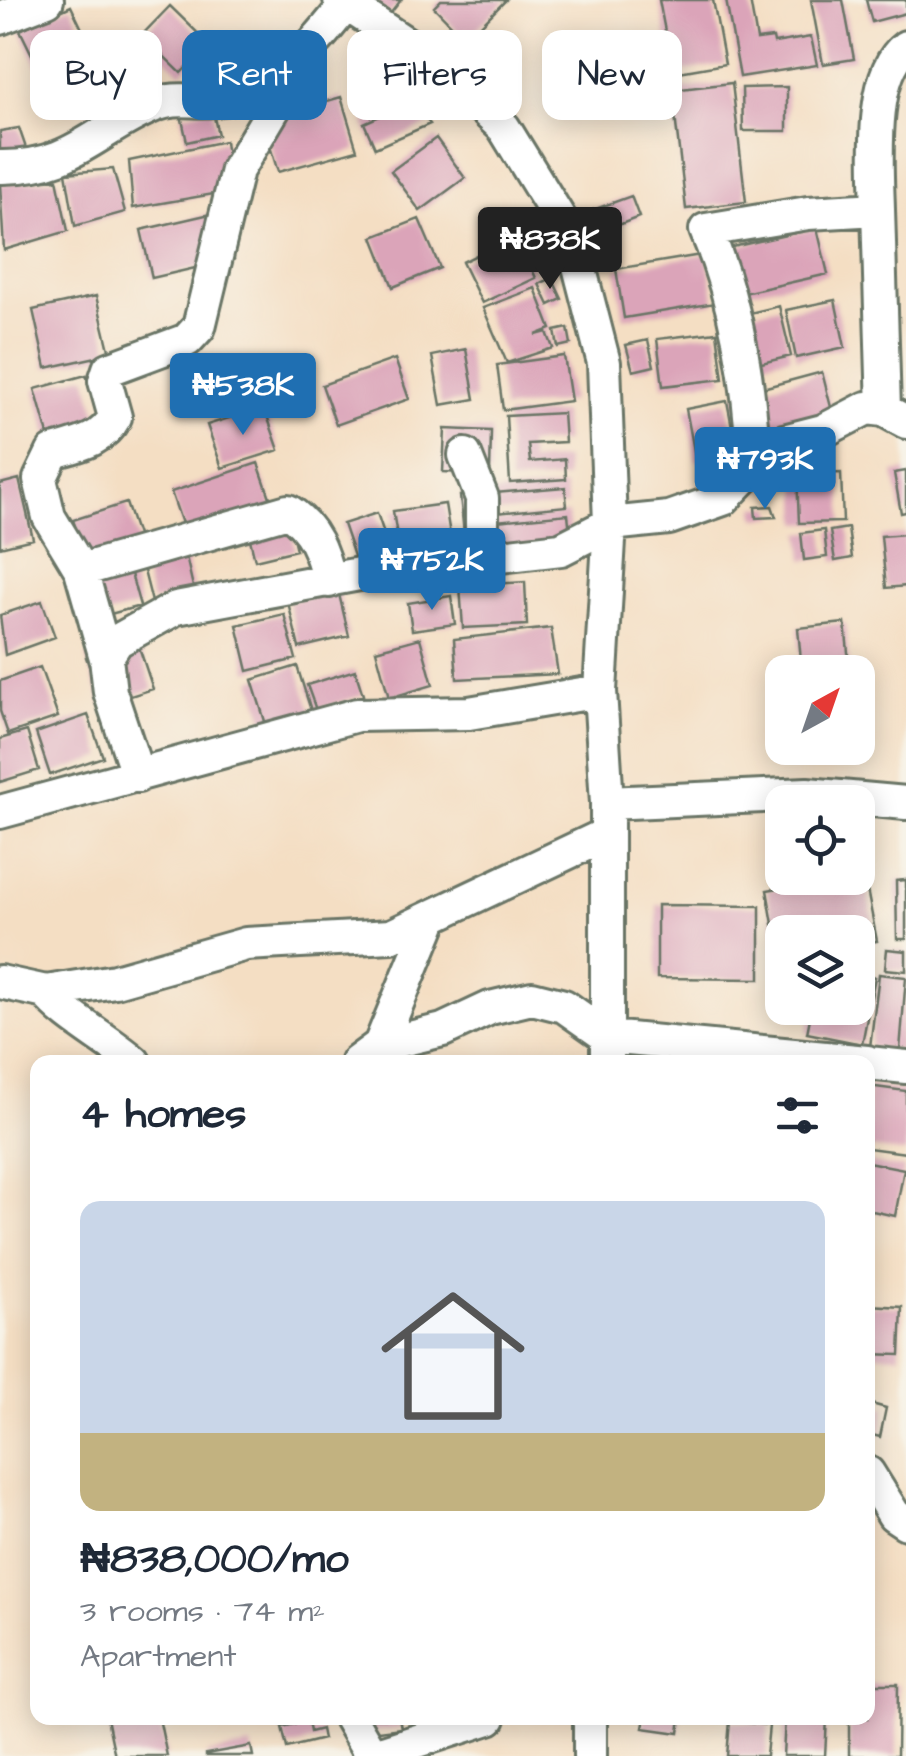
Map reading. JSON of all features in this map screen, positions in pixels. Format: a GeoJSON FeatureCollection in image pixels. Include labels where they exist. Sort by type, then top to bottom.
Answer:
{"type":"FeatureCollection","features":[{"type":"Feature","properties":{"kind":"street"},"geometry":{"type":"LineString","coordinates":[[0,18],[47,0]]}},
{"type":"Feature","properties":{"kind":"street"},"geometry":{"type":"LineString","coordinates":[[324,30],[344,1],[434,62],[504,128],[572,239],[604,363],[610,524],[600,691],[607,818],[607,1050]]}},
{"type":"Feature","properties":{"kind":"street"},"geometry":{"type":"LineString","coordinates":[[106,658],[118,641],[176,608],[381,570],[560,549],[610,524],[669,518],[724,499],[784,441],[824,431],[866,408],[895,416],[878,209],[884,78],[896,54],[906,47]]}},
{"type":"Feature","properties":{"kind":"street"},"geometry":{"type":"LineString","coordinates":[[0,167],[37,168],[154,105],[182,97]]}},
{"type":"Feature","properties":{"kind":"street"},"geometry":{"type":"LineString","coordinates":[[138,776],[110,692],[106,658],[81,570],[49,516],[40,479],[53,452],[87,443],[108,430],[115,417],[104,381],[109,369],[187,340],[199,327],[236,170],[266,120]]}},
{"type":"Feature","properties":{"kind":"street"},"geometry":{"type":"LineString","coordinates":[[754,466],[751,397],[721,265],[706,230],[808,213],[878,209]]}},
{"type":"Feature","properties":{"kind":"street"},"geometry":{"type":"LineString","coordinates":[[466,455],[482,498],[482,558]]}},
{"type":"Feature","properties":{"kind":"street"},"geometry":{"type":"LineString","coordinates":[[81,570],[288,511],[304,522],[322,552],[329,581]]}},
{"type":"Feature","properties":{"kind":"street"},"geometry":{"type":"LineString","coordinates":[[0,812],[358,715],[468,714],[600,691]]}},
{"type":"Feature","properties":{"kind":"street"},"geometry":{"type":"LineString","coordinates":[[0,982],[46,992],[115,982],[246,944],[390,936],[607,818],[808,794],[906,803]]}},
{"type":"Feature","properties":{"kind":"street"},"geometry":{"type":"LineString","coordinates":[[369,1054],[433,916]]}},
{"type":"Feature","properties":{"kind":"street"},"geometry":{"type":"LineString","coordinates":[[46,992],[58,1008],[99,1032],[126,1055]]}},
{"type":"Feature","properties":{"kind":"street"},"geometry":{"type":"LineString","coordinates":[[369,1054],[443,1030],[490,1008],[532,998],[564,1006],[607,1050],[715,1055]]}},
{"type":"Feature","properties":{"kind":"street"},"geometry":{"type":"LineString","coordinates":[[875,1063],[906,1067]]}},
{"type":"Feature","properties":{"kind":"street"},"geometry":{"type":"LineString","coordinates":[[875,1485],[894,1516],[906,1523]]}},
{"type":"Feature","properties":{"kind":"street"},"geometry":{"type":"LineString","coordinates":[[354,1725],[372,1756],[467,1725]]}},
{"type":"Feature","properties":{"kind":"street"},"geometry":{"type":"LineString","coordinates":[[590,1725],[590,1756]]}},
{"type":"Feature","properties":{"kind":"building"},"geometry":{"type":"Polygon","coordinates":[[[371,0],[401,0],[390,14],[371,0]]]}},
{"type":"Feature","properties":{"kind":"building"},"geometry":{"type":"Polygon","coordinates":[[[441,0],[506,0],[476,30],[456,30],[434,7],[441,0]]]}},
{"type":"Feature","properties":{"kind":"building"},"geometry":{"type":"Polygon","coordinates":[[[659,0],[713,0],[725,64],[682,71],[682,30],[665,30],[659,0]]]}},
{"type":"Feature","properties":{"kind":"building"},"geometry":{"type":"Polygon","coordinates":[[[726,0],[750,0],[757,40],[773,38],[774,43],[811,37],[817,65],[740,77],[726,0]]]}},
{"type":"Feature","properties":{"kind":"building"},"geometry":{"type":"Polygon","coordinates":[[[811,0],[843,0],[854,59],[823,64],[811,0]]]}},
{"type":"Feature","properties":{"kind":"building"},"geometry":{"type":"Polygon","coordinates":[[[866,0],[906,0],[906,13],[872,22],[866,0]]]}},
{"type":"Feature","properties":{"kind":"building"},"geometry":{"type":"Polygon","coordinates":[[[71,6],[82,30],[30,30],[30,50],[20,30],[71,6]]]}},
{"type":"Feature","properties":{"kind":"building"},"geometry":{"type":"Polygon","coordinates":[[[170,6],[195,30],[182,30],[181,73],[162,54],[162,30],[147,30],[170,6]]]}},
{"type":"Feature","properties":{"kind":"building"},"geometry":{"type":"Polygon","coordinates":[[[732,83],[746,202],[686,209],[676,120],[682,120],[682,89],[732,83]]]}},
{"type":"Feature","properties":{"kind":"building"},"geometry":{"type":"Polygon","coordinates":[[[787,87],[787,131],[743,131],[742,88],[787,87]]]}},
{"type":"Feature","properties":{"kind":"building"},"geometry":{"type":"Polygon","coordinates":[[[341,97],[357,150],[278,172],[262,120],[327,120],[327,101],[341,97]]]}},
{"type":"Feature","properties":{"kind":"building"},"geometry":{"type":"Polygon","coordinates":[[[182,120],[215,120],[218,135],[187,142],[182,120]]]}},
{"type":"Feature","properties":{"kind":"building"},"geometry":{"type":"Polygon","coordinates":[[[427,120],[430,124],[375,148],[364,123],[427,120]]]}},
{"type":"Feature","properties":{"kind":"building"},"geometry":{"type":"Polygon","coordinates":[[[19,128],[27,151],[0,155],[0,131],[19,128]]]}},
{"type":"Feature","properties":{"kind":"building"},"geometry":{"type":"Polygon","coordinates":[[[436,138],[465,178],[420,211],[391,171],[436,138]]]}},
{"type":"Feature","properties":{"kind":"building"},"geometry":{"type":"Polygon","coordinates":[[[225,141],[231,191],[133,208],[129,161],[225,141]]]}},
{"type":"Feature","properties":{"kind":"building"},"geometry":{"type":"Polygon","coordinates":[[[113,169],[125,212],[75,226],[66,173],[113,169]]]}},
{"type":"Feature","properties":{"kind":"building"},"geometry":{"type":"Polygon","coordinates":[[[57,179],[68,231],[4,250],[0,184],[57,179]]]}},
{"type":"Feature","properties":{"kind":"building"},"geometry":{"type":"Polygon","coordinates":[[[631,196],[639,217],[588,237],[579,215],[631,196]]]}},
{"type":"Feature","properties":{"kind":"building"},"geometry":{"type":"Polygon","coordinates":[[[223,211],[234,259],[152,278],[141,230],[223,211]]]}},
{"type":"Feature","properties":{"kind":"building"},"geometry":{"type":"Polygon","coordinates":[[[419,219],[440,268],[393,287],[373,237],[419,219]]]}},
{"type":"Feature","properties":{"kind":"building"},"geometry":{"type":"Polygon","coordinates":[[[817,228],[828,274],[726,297],[715,251],[817,228]]]}},
{"type":"Feature","properties":{"kind":"building"},"geometry":{"type":"Polygon","coordinates":[[[516,236],[536,278],[482,303],[462,262],[516,236]]]}},
{"type":"Feature","properties":{"kind":"building"},"geometry":{"type":"Polygon","coordinates":[[[707,254],[715,303],[624,318],[616,269],[707,254]]]}},
{"type":"Feature","properties":{"kind":"building"},"geometry":{"type":"Polygon","coordinates":[[[552,278],[562,299],[549,305],[539,284],[552,278]]]}},
{"type":"Feature","properties":{"kind":"building"},"geometry":{"type":"Polygon","coordinates":[[[535,288],[551,329],[536,335],[547,332],[553,348],[507,363],[483,308],[535,288]]]}},
{"type":"Feature","properties":{"kind":"building"},"geometry":{"type":"Polygon","coordinates":[[[96,296],[110,354],[46,368],[33,310],[96,296]]]}},
{"type":"Feature","properties":{"kind":"building"},"geometry":{"type":"Polygon","coordinates":[[[835,300],[845,347],[796,358],[786,310],[835,300]]]}},
{"type":"Feature","properties":{"kind":"building"},"geometry":{"type":"Polygon","coordinates":[[[779,306],[791,356],[745,367],[733,317],[779,306]]]}},
{"type":"Feature","properties":{"kind":"building"},"geometry":{"type":"Polygon","coordinates":[[[568,328],[571,344],[558,347],[555,331],[568,328]]]}},
{"type":"Feature","properties":{"kind":"building"},"geometry":{"type":"Polygon","coordinates":[[[717,332],[723,379],[663,386],[657,339],[717,332]]]}},
{"type":"Feature","properties":{"kind":"building"},"geometry":{"type":"Polygon","coordinates":[[[648,340],[654,366],[633,371],[626,345],[648,340]]]}},
{"type":"Feature","properties":{"kind":"building"},"geometry":{"type":"Polygon","coordinates":[[[466,349],[475,399],[441,405],[432,356],[466,349]]]}},
{"type":"Feature","properties":{"kind":"building"},"geometry":{"type":"Polygon","coordinates":[[[564,356],[571,401],[503,410],[497,365],[564,356]]]}},
{"type":"Feature","properties":{"kind":"building"},"geometry":{"type":"Polygon","coordinates":[[[395,359],[409,399],[336,425],[322,385],[395,359]]]}},
{"type":"Feature","properties":{"kind":"building"},"geometry":{"type":"Polygon","coordinates":[[[822,372],[834,419],[746,442],[733,396],[822,372]]]}},
{"type":"Feature","properties":{"kind":"building"},"geometry":{"type":"Polygon","coordinates":[[[86,375],[101,428],[50,442],[35,389],[86,375]]]}},
{"type":"Feature","properties":{"kind":"building"},"geometry":{"type":"Polygon","coordinates":[[[727,401],[737,453],[696,461],[686,409],[727,401]]]}},
{"type":"Feature","properties":{"kind":"building"},"geometry":{"type":"Polygon","coordinates":[[[264,407],[279,450],[222,468],[207,425],[264,407]]]}},
{"type":"Feature","properties":{"kind":"building"},"geometry":{"type":"Polygon","coordinates":[[[563,413],[565,442],[528,444],[530,462],[565,459],[566,479],[510,483],[506,416],[563,413]]]}},
{"type":"Feature","properties":{"kind":"building"},"geometry":{"type":"Polygon","coordinates":[[[445,429],[491,431],[490,474],[443,472],[445,429]]]}},
{"type":"Feature","properties":{"kind":"building"},"geometry":{"type":"Polygon","coordinates":[[[258,463],[274,509],[187,538],[171,492],[258,463]]]}},
{"type":"Feature","properties":{"kind":"building"},"geometry":{"type":"Polygon","coordinates":[[[906,471],[906,512],[901,513],[894,473],[906,471]]]}},
{"type":"Feature","properties":{"kind":"building"},"geometry":{"type":"Polygon","coordinates":[[[841,473],[843,522],[799,523],[797,475],[841,473]]]}},
{"type":"Feature","properties":{"kind":"building"},"geometry":{"type":"Polygon","coordinates":[[[19,479],[33,539],[0,547],[0,484],[19,479]]]}},
{"type":"Feature","properties":{"kind":"building"},"geometry":{"type":"Polygon","coordinates":[[[565,487],[567,506],[476,515],[476,523],[568,514],[571,542],[466,552],[460,496],[565,487]]]}},
{"type":"Feature","properties":{"kind":"building"},"geometry":{"type":"Polygon","coordinates":[[[126,503],[141,547],[88,564],[73,520],[126,503]]]}},
{"type":"Feature","properties":{"kind":"building"},"geometry":{"type":"Polygon","coordinates":[[[445,504],[452,547],[400,555],[393,511],[445,504]]]}},
{"type":"Feature","properties":{"kind":"building"},"geometry":{"type":"Polygon","coordinates":[[[772,506],[776,517],[756,518],[755,507],[772,506]]]}},
{"type":"Feature","properties":{"kind":"building"},"geometry":{"type":"Polygon","coordinates":[[[377,513],[392,557],[358,568],[343,524],[377,513]]]}},
{"type":"Feature","properties":{"kind":"building"},"geometry":{"type":"Polygon","coordinates":[[[289,521],[296,550],[255,560],[248,531],[289,521]]]}},
{"type":"Feature","properties":{"kind":"building"},"geometry":{"type":"Polygon","coordinates":[[[848,528],[852,558],[835,561],[830,531],[848,528]]]}},
{"type":"Feature","properties":{"kind":"building"},"geometry":{"type":"Polygon","coordinates":[[[824,530],[827,557],[804,560],[801,533],[824,530]]]}},
{"type":"Feature","properties":{"kind":"building"},"geometry":{"type":"Polygon","coordinates":[[[906,534],[906,586],[886,588],[881,536],[906,534]]]}},
{"type":"Feature","properties":{"kind":"building"},"geometry":{"type":"Polygon","coordinates":[[[185,552],[194,591],[152,602],[142,563],[185,552]]]}},
{"type":"Feature","properties":{"kind":"building"},"geometry":{"type":"Polygon","coordinates":[[[128,563],[140,606],[103,616],[91,573],[128,563]]]}},
{"type":"Feature","properties":{"kind":"building"},"geometry":{"type":"Polygon","coordinates":[[[525,582],[527,625],[463,628],[460,586],[525,582]]]}},
{"type":"Feature","properties":{"kind":"building"},"geometry":{"type":"Polygon","coordinates":[[[338,590],[349,636],[299,648],[288,602],[338,590]]]}},
{"type":"Feature","properties":{"kind":"building"},"geometry":{"type":"Polygon","coordinates":[[[451,596],[455,624],[412,630],[408,603],[451,596]]]}},
{"type":"Feature","properties":{"kind":"building"},"geometry":{"type":"Polygon","coordinates":[[[42,601],[55,637],[5,655],[0,615],[42,601]]]}},
{"type":"Feature","properties":{"kind":"building"},"geometry":{"type":"Polygon","coordinates":[[[284,614],[296,659],[248,671],[237,625],[284,614]]]}},
{"type":"Feature","properties":{"kind":"building"},"geometry":{"type":"Polygon","coordinates":[[[845,623],[848,655],[800,655],[798,628],[845,623]]]}},
{"type":"Feature","properties":{"kind":"building"},"geometry":{"type":"Polygon","coordinates":[[[551,628],[558,674],[457,679],[454,639],[551,628]]]}},
{"type":"Feature","properties":{"kind":"building"},"geometry":{"type":"Polygon","coordinates":[[[420,638],[433,685],[389,698],[376,650],[420,638]]]}},
{"type":"Feature","properties":{"kind":"building"},"geometry":{"type":"Polygon","coordinates":[[[137,641],[153,689],[102,705],[86,657],[137,641]]]}},
{"type":"Feature","properties":{"kind":"building"},"geometry":{"type":"Polygon","coordinates":[[[297,666],[314,720],[269,734],[252,680],[297,666]]]}},
{"type":"Feature","properties":{"kind":"building"},"geometry":{"type":"Polygon","coordinates":[[[40,667],[58,717],[8,734],[0,711],[0,681],[40,667]]]}},
{"type":"Feature","properties":{"kind":"building"},"geometry":{"type":"Polygon","coordinates":[[[355,670],[363,695],[316,710],[307,685],[355,670]]]}},
{"type":"Feature","properties":{"kind":"building"},"geometry":{"type":"Polygon","coordinates":[[[88,715],[103,757],[50,775],[36,733],[88,715]]]}},
{"type":"Feature","properties":{"kind":"building"},"geometry":{"type":"Polygon","coordinates":[[[27,731],[39,770],[0,782],[0,739],[27,731]]]}},
{"type":"Feature","properties":{"kind":"building"},"geometry":{"type":"Polygon","coordinates":[[[906,880],[906,939],[897,939],[896,881],[906,880]]]}},
{"type":"Feature","properties":{"kind":"building"},"geometry":{"type":"Polygon","coordinates":[[[768,895],[868,895],[872,915],[771,915],[768,895]]]}},
{"type":"Feature","properties":{"kind":"building"},"geometry":{"type":"Polygon","coordinates":[[[657,905],[760,906],[760,979],[657,978],[657,905]]]}},
{"type":"Feature","properties":{"kind":"building"},"geometry":{"type":"Polygon","coordinates":[[[887,949],[906,951],[906,971],[885,969],[887,949]]]}},
{"type":"Feature","properties":{"kind":"building"},"geometry":{"type":"Polygon","coordinates":[[[879,974],[906,977],[900,1050],[870,1047],[879,974]]]}},
{"type":"Feature","properties":{"kind":"building"},"geometry":{"type":"Polygon","coordinates":[[[809,1025],[866,1025],[862,1044],[807,1033],[809,1025]]]}},
{"type":"Feature","properties":{"kind":"building"},"geometry":{"type":"Polygon","coordinates":[[[875,1087],[906,1091],[906,1153],[875,1149],[875,1087]]]}},
{"type":"Feature","properties":{"kind":"building"},"geometry":{"type":"Polygon","coordinates":[[[875,1163],[904,1169],[895,1216],[875,1212],[875,1163]]]}},
{"type":"Feature","properties":{"kind":"building"},"geometry":{"type":"Polygon","coordinates":[[[875,1305],[902,1307],[900,1355],[875,1354],[875,1305]]]}},
{"type":"Feature","properties":{"kind":"building"},"geometry":{"type":"Polygon","coordinates":[[[875,1405],[886,1408],[880,1437],[875,1436],[875,1405]]]}},
{"type":"Feature","properties":{"kind":"building"},"geometry":{"type":"Polygon","coordinates":[[[875,1684],[898,1684],[897,1756],[849,1756],[849,1725],[875,1725],[875,1684]]]}},
{"type":"Feature","properties":{"kind":"building"},"geometry":{"type":"Polygon","coordinates":[[[108,1725],[160,1725],[167,1756],[115,1756],[108,1725]]]}},
{"type":"Feature","properties":{"kind":"building"},"geometry":{"type":"Polygon","coordinates":[[[309,1725],[310,1732],[321,1729],[323,1739],[287,1748],[282,1727],[309,1725]]]}},
{"type":"Feature","properties":{"kind":"building"},"geometry":{"type":"Polygon","coordinates":[[[370,1725],[401,1728],[371,1732],[370,1725]]]}},
{"type":"Feature","properties":{"kind":"building"},"geometry":{"type":"Polygon","coordinates":[[[644,1725],[680,1725],[679,1733],[643,1728],[644,1725]]]}},
{"type":"Feature","properties":{"kind":"building"},"geometry":{"type":"Polygon","coordinates":[[[730,1725],[769,1725],[766,1756],[727,1756],[730,1725]]]}},
{"type":"Feature","properties":{"kind":"building"},"geometry":{"type":"Polygon","coordinates":[[[785,1725],[827,1725],[825,1756],[783,1756],[785,1725]]]}},
{"type":"Feature","properties":{"kind":"building"},"geometry":{"type":"Polygon","coordinates":[[[251,1746],[253,1756],[206,1756],[206,1754],[251,1746]]]}}]}
